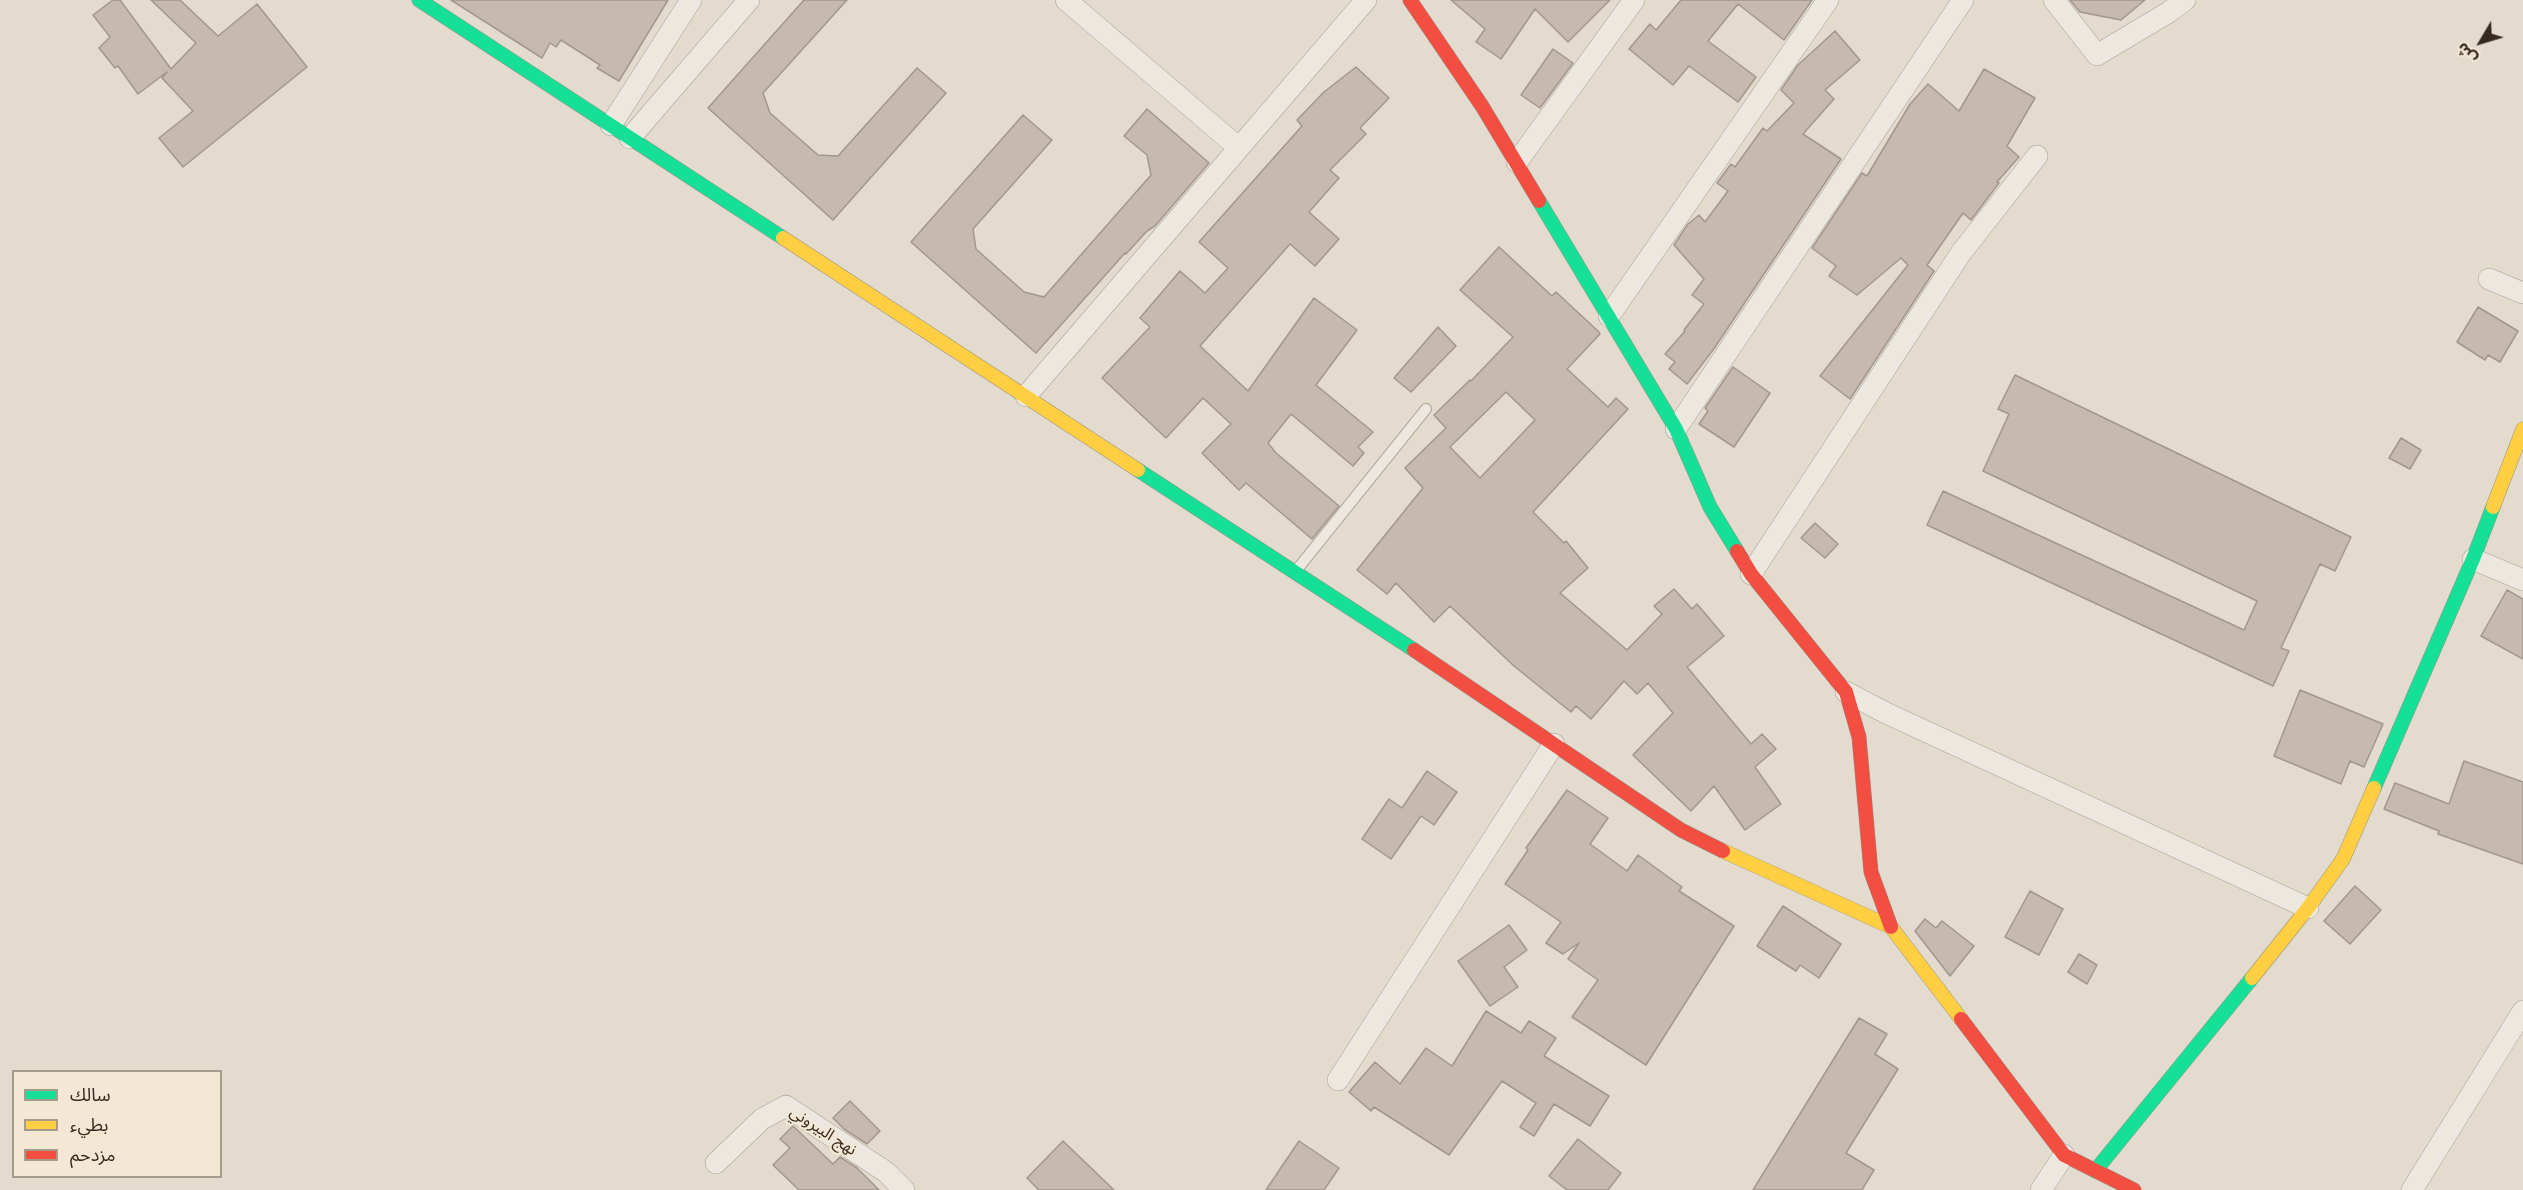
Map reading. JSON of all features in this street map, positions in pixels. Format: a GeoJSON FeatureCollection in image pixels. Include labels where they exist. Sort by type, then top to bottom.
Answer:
{"type":"FeatureCollection","features":[{"type":"Feature","properties":{"kind":"street"},"geometry":{"type":"LineString","coordinates":[[419,0],[1026,396],[1681,830],[1891,927]]}},
{"type":"Feature","properties":{"kind":"street"},"geometry":{"type":"LineString","coordinates":[[611,125],[691,0]]}},
{"type":"Feature","properties":{"kind":"street"},"geometry":{"type":"LineString","coordinates":[[630,138],[749,0]]}},
{"type":"Feature","properties":{"kind":"street"},"geometry":{"type":"LineString","coordinates":[[1066,0],[1239,148]]}},
{"type":"Feature","properties":{"kind":"street"},"geometry":{"type":"LineString","coordinates":[[1026,396],[1366,0]]}},
{"type":"Feature","properties":{"kind":"street"},"geometry":{"type":"LineString","coordinates":[[1410,0],[1517,162],[1609,316],[1676,429],[1710,507],[1751,574],[1806,639],[1846,692],[1859,737],[1871,872],[1891,927],[2064,1155],[2134,1190]]}},
{"type":"Feature","properties":{"kind":"street"},"geometry":{"type":"LineString","coordinates":[[1517,162],[1634,0]]}},
{"type":"Feature","properties":{"kind":"street"},"geometry":{"type":"LineString","coordinates":[[1609,316],[1828,0]]}},
{"type":"Feature","properties":{"kind":"street"},"geometry":{"type":"LineString","coordinates":[[1676,429],[1963,0]]}},
{"type":"Feature","properties":{"kind":"street"},"geometry":{"type":"LineString","coordinates":[[2054,0],[2097,55],[2185,0]]}},
{"type":"Feature","properties":{"kind":"street"},"geometry":{"type":"LineString","coordinates":[[1751,574],[1961,253],[2037,156]]}},
{"type":"Feature","properties":{"kind":"street"},"geometry":{"type":"LineString","coordinates":[[2488,279],[2523,293]]}},
{"type":"Feature","properties":{"kind":"street"},"geometry":{"type":"LineString","coordinates":[[2095,1171],[2308,908],[2343,859],[2473,559],[2523,429]]}},
{"type":"Feature","properties":{"kind":"street"},"geometry":{"type":"LineString","coordinates":[[2473,559],[2523,580]]}},
{"type":"Feature","properties":{"kind":"street"},"geometry":{"type":"LineString","coordinates":[[1846,692],[1897,718],[2308,908]]}},
{"type":"Feature","properties":{"kind":"street"},"geometry":{"type":"LineString","coordinates":[[1338,1080],[1554,744]]}},
{"type":"Feature","properties":{"kind":"street"},"geometry":{"type":"LineString","coordinates":[[2412,1190],[2523,1011]]}},
{"type":"Feature","properties":{"kind":"street","name":"نهج البيروني"},"geometry":{"type":"LineString","coordinates":[[716,1163],[762,1119],[786,1106],[886,1172],[894,1187]]}},
{"type":"Feature","properties":{"kind":"street"},"geometry":{"type":"LineString","coordinates":[[2041,1190],[2064,1155]]}},
{"type":"Feature","properties":{"kind":"lane"},"geometry":{"type":"LineString","coordinates":[[1295,573],[1426,409]]}},
{"type":"Feature","properties":{"kind":"building"},"geometry":{"type":"Polygon","coordinates":[[[113,0],[120,0],[171,69],[196,43],[151,0],[180,0],[218,36],[257,4],[307,67],[183,167],[159,138],[193,111],[162,78],[167,72],[138,94],[118,66],[115,68],[99,48],[110,37],[93,15],[113,0]]]}},
{"type":"Feature","properties":{"kind":"building"},"geometry":{"type":"Polygon","coordinates":[[[451,0],[668,0],[619,81],[597,68],[600,65],[561,40],[556,47],[550,43],[542,58],[451,0]]]}},
{"type":"Feature","properties":{"kind":"building"},"geometry":{"type":"Polygon","coordinates":[[[804,0],[847,0],[763,93],[770,113],[818,155],[838,156],[917,68],[946,93],[833,220],[708,108],[804,0]]]}},
{"type":"Feature","properties":{"kind":"building"},"geometry":{"type":"Polygon","coordinates":[[[1451,0],[1610,0],[1568,42],[1535,9],[1501,59],[1476,42],[1485,29],[1451,0]]]}},
{"type":"Feature","properties":{"kind":"building"},"geometry":{"type":"Polygon","coordinates":[[[1681,0],[1812,0],[1784,40],[1738,4],[1708,41],[1756,77],[1738,102],[1689,66],[1673,85],[1629,49],[1650,24],[1656,30],[1681,0]]]}},
{"type":"Feature","properties":{"kind":"building"},"geometry":{"type":"Polygon","coordinates":[[[2070,0],[2145,0],[2121,20],[2080,12],[2070,0]]]}},
{"type":"Feature","properties":{"kind":"building"},"geometry":{"type":"Polygon","coordinates":[[[1835,31],[1860,60],[1825,90],[1834,99],[1803,134],[1841,159],[1713,350],[1687,384],[1669,369],[1675,362],[1665,354],[1704,304],[1692,295],[1704,279],[1674,245],[1688,224],[1699,215],[1705,222],[1728,191],[1717,183],[1731,164],[1735,167],[1763,128],[1767,131],[1794,103],[1781,90],[1798,65],[1835,31]]]}},
{"type":"Feature","properties":{"kind":"building"},"geometry":{"type":"Polygon","coordinates":[[[1553,49],[1573,63],[1540,108],[1521,95],[1553,49]]]}},
{"type":"Feature","properties":{"kind":"building"},"geometry":{"type":"Polygon","coordinates":[[[1356,67],[1389,98],[1360,128],[1366,134],[1330,170],[1339,178],[1309,212],[1339,239],[1315,266],[1290,244],[1200,346],[1248,391],[1314,298],[1357,330],[1316,385],[1373,432],[1358,447],[1364,453],[1353,466],[1291,414],[1268,443],[1276,453],[1339,506],[1312,539],[1246,483],[1239,490],[1202,453],[1231,424],[1203,398],[1166,438],[1102,378],[1150,327],[1140,318],[1180,271],[1205,293],[1228,268],[1199,242],[1302,126],[1297,120],[1324,92],[1356,67]]]}},
{"type":"Feature","properties":{"kind":"building"},"geometry":{"type":"Polygon","coordinates":[[[1984,69],[2035,98],[2007,146],[2019,157],[1997,182],[1999,183],[1971,220],[1963,213],[1927,265],[1934,271],[1850,399],[1820,376],[1908,265],[1901,258],[1857,295],[1829,276],[1836,266],[1812,248],[1862,173],[1867,176],[1910,104],[1928,84],[1959,111],[1984,69]]]}},
{"type":"Feature","properties":{"kind":"building"},"geometry":{"type":"Polygon","coordinates":[[[1147,109],[1209,163],[1155,226],[1125,253],[1036,353],[911,242],[1023,115],[1052,140],[973,229],[976,249],[1024,292],[1044,297],[1151,175],[1147,155],[1124,136],[1147,109]]]}},
{"type":"Feature","properties":{"kind":"building"},"geometry":{"type":"Polygon","coordinates":[[[1499,247],[1552,296],[1556,292],[1599,332],[1600,334],[1567,369],[1608,407],[1616,398],[1628,409],[1533,512],[1564,543],[1566,541],[1588,568],[1560,593],[1627,650],[1662,614],[1654,606],[1674,589],[1692,609],[1697,604],[1724,636],[1687,667],[1751,744],[1762,734],[1776,749],[1755,767],[1781,804],[1745,830],[1714,786],[1691,811],[1633,755],[1673,713],[1648,683],[1637,694],[1624,681],[1591,719],[1576,706],[1571,712],[1514,666],[1450,606],[1434,622],[1396,583],[1387,594],[1357,570],[1423,488],[1405,468],[1446,428],[1434,415],[1471,381],[1513,337],[1460,290],[1499,247]],[[1506,392],[1450,447],[1480,478],[1535,420],[1506,392]]]}},
{"type":"Feature","properties":{"kind":"building"},"geometry":{"type":"Polygon","coordinates":[[[2478,307],[2518,331],[2500,362],[2488,355],[2485,360],[2457,342],[2478,307]]]}},
{"type":"Feature","properties":{"kind":"building"},"geometry":{"type":"Polygon","coordinates":[[[1438,327],[1456,346],[1411,392],[1394,378],[1438,327]]]}},
{"type":"Feature","properties":{"kind":"building"},"geometry":{"type":"Polygon","coordinates":[[[1733,367],[1770,393],[1734,447],[1699,424],[1708,411],[1705,408],[1733,367]]]}},
{"type":"Feature","properties":{"kind":"building"},"geometry":{"type":"Polygon","coordinates":[[[2015,375],[2351,537],[2335,571],[2320,564],[2281,648],[2289,651],[2273,686],[1927,525],[1943,491],[2244,630],[2257,601],[1983,471],[2009,414],[1998,409],[2015,375]]]}},
{"type":"Feature","properties":{"kind":"building"},"geometry":{"type":"Polygon","coordinates":[[[2401,438],[2421,450],[2410,469],[2389,458],[2401,438]]]}},
{"type":"Feature","properties":{"kind":"building"},"geometry":{"type":"Polygon","coordinates":[[[1815,523],[1838,544],[1825,558],[1801,538],[1815,523]]]}},
{"type":"Feature","properties":{"kind":"building"},"geometry":{"type":"Polygon","coordinates":[[[2507,590],[2523,599],[2523,659],[2481,636],[2507,590]]]}},
{"type":"Feature","properties":{"kind":"building"},"geometry":{"type":"Polygon","coordinates":[[[2300,690],[2383,724],[2364,767],[2350,761],[2341,784],[2274,756],[2300,690]]]}},
{"type":"Feature","properties":{"kind":"building"},"geometry":{"type":"Polygon","coordinates":[[[2464,761],[2523,782],[2523,864],[2438,834],[2439,831],[2384,809],[2395,783],[2449,804],[2464,761]]]}},
{"type":"Feature","properties":{"kind":"building"},"geometry":{"type":"Polygon","coordinates":[[[1427,771],[1457,792],[1434,825],[1421,816],[1391,859],[1362,839],[1389,799],[1402,808],[1427,771]]]}},
{"type":"Feature","properties":{"kind":"building"},"geometry":{"type":"Polygon","coordinates":[[[1567,790],[1608,818],[1590,844],[1627,871],[1638,855],[1682,887],[1679,891],[1734,926],[1646,1065],[1572,1017],[1598,980],[1568,959],[1579,943],[1563,954],[1546,943],[1561,922],[1505,884],[1528,850],[1526,848],[1567,790]]]}},
{"type":"Feature","properties":{"kind":"building"},"geometry":{"type":"Polygon","coordinates":[[[2355,886],[2381,910],[2350,944],[2324,921],[2355,886]]]}},
{"type":"Feature","properties":{"kind":"building"},"geometry":{"type":"Polygon","coordinates":[[[2030,891],[2063,909],[2039,955],[2005,937],[2030,891]]]}},
{"type":"Feature","properties":{"kind":"building"},"geometry":{"type":"Polygon","coordinates":[[[1783,906],[1841,944],[1819,978],[1800,965],[1796,971],[1757,946],[1783,906]]]}},
{"type":"Feature","properties":{"kind":"building"},"geometry":{"type":"Polygon","coordinates":[[[1925,919],[1936,928],[1942,921],[1974,946],[1950,976],[1915,931],[1925,919]]]}},
{"type":"Feature","properties":{"kind":"building"},"geometry":{"type":"Polygon","coordinates":[[[1509,925],[1527,950],[1504,967],[1518,987],[1490,1006],[1458,961],[1509,925]]]}},
{"type":"Feature","properties":{"kind":"building"},"geometry":{"type":"Polygon","coordinates":[[[2079,954],[2097,965],[2087,984],[2068,972],[2079,954]]]}},
{"type":"Feature","properties":{"kind":"building"},"geometry":{"type":"Polygon","coordinates":[[[1486,1011],[1521,1033],[1529,1021],[1556,1038],[1544,1056],[1609,1096],[1590,1126],[1554,1104],[1534,1136],[1520,1127],[1536,1103],[1502,1081],[1449,1155],[1374,1107],[1371,1111],[1349,1092],[1375,1062],[1400,1084],[1426,1048],[1452,1066],[1486,1011]]]}},
{"type":"Feature","properties":{"kind":"building"},"geometry":{"type":"Polygon","coordinates":[[[1859,1018],[1887,1034],[1875,1054],[1898,1069],[1846,1153],[1874,1170],[1862,1190],[1753,1190],[1859,1018]]]}},
{"type":"Feature","properties":{"kind":"building"},"geometry":{"type":"Polygon","coordinates":[[[850,1101],[880,1131],[867,1144],[844,1129],[833,1118],[850,1101]]]}},
{"type":"Feature","properties":{"kind":"building"},"geometry":{"type":"Polygon","coordinates":[[[793,1126],[833,1164],[840,1157],[857,1168],[879,1190],[799,1190],[773,1165],[790,1148],[780,1139],[793,1126]]]}},
{"type":"Feature","properties":{"kind":"building"},"geometry":{"type":"Polygon","coordinates":[[[1578,1139],[1621,1173],[1608,1190],[1567,1190],[1549,1176],[1578,1139]]]}},
{"type":"Feature","properties":{"kind":"building"},"geometry":{"type":"Polygon","coordinates":[[[1063,1141],[1114,1190],[1039,1190],[1027,1178],[1063,1141]]]}},
{"type":"Feature","properties":{"kind":"building"},"geometry":{"type":"Polygon","coordinates":[[[1299,1141],[1339,1168],[1324,1190],[1266,1190],[1299,1141]]]}},
{"type":"Feature","properties":{"kind":"traffic: fast"},"geometry":{"type":"LineString","coordinates":[[419,0],[783,238]]}},
{"type":"Feature","properties":{"kind":"traffic: fast"},"geometry":{"type":"LineString","coordinates":[[1539,201],[1676,429],[1710,507],[1737,551]]}},
{"type":"Feature","properties":{"kind":"traffic: fast"},"geometry":{"type":"LineString","coordinates":[[1138,470],[1414,650]]}},
{"type":"Feature","properties":{"kind":"traffic: fast"},"geometry":{"type":"LineString","coordinates":[[2374,788],[2473,559],[2493,507]]}},
{"type":"Feature","properties":{"kind":"traffic: fast"},"geometry":{"type":"LineString","coordinates":[[2095,1171],[2252,978]]}},
{"type":"Feature","properties":{"kind":"traffic: slow"},"geometry":{"type":"LineString","coordinates":[[783,238],[1138,470]]}},
{"type":"Feature","properties":{"kind":"traffic: slow"},"geometry":{"type":"LineString","coordinates":[[2493,507],[2523,429]]}},
{"type":"Feature","properties":{"kind":"traffic: slow"},"geometry":{"type":"LineString","coordinates":[[2252,978],[2308,908],[2343,859],[2374,788]]}},
{"type":"Feature","properties":{"kind":"traffic: slow"},"geometry":{"type":"LineString","coordinates":[[1723,851],[1891,927],[1961,1019]]}},
{"type":"Feature","properties":{"kind":"traffic: jam"},"geometry":{"type":"LineString","coordinates":[[1410,0],[1482,106],[1539,201]]}},
{"type":"Feature","properties":{"kind":"traffic: jam"},"geometry":{"type":"LineString","coordinates":[[1737,551],[1751,574],[1846,692],[1859,737],[1871,872],[1891,927]]}},
{"type":"Feature","properties":{"kind":"traffic: jam"},"geometry":{"type":"LineString","coordinates":[[1414,650],[1681,830],[1723,851]]}},
{"type":"Feature","properties":{"kind":"traffic: jam"},"geometry":{"type":"LineString","coordinates":[[1961,1019],[2064,1155],[2134,1190]]}}]}
